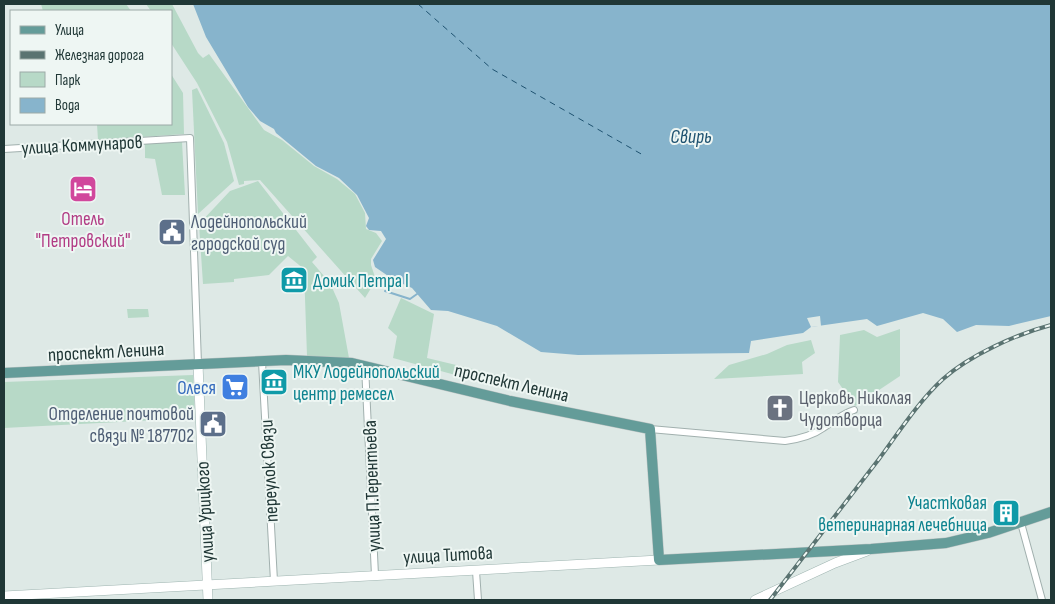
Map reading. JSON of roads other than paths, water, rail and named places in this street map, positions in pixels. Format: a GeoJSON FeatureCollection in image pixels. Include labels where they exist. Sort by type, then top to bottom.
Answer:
{"type":"FeatureCollection","features":[{"type":"Feature","properties":{"kind":"main road","name":"проспект Ленина"},"geometry":{"type":"LineString","coordinates":[[4,373],[304,360],[365,366],[510,401],[650,429]]}},
{"type":"Feature","properties":{"kind":"main road"},"geometry":{"type":"LineString","coordinates":[[650,429],[659,560]]}},
{"type":"Feature","properties":{"kind":"main road","name":"улица Титова"},"geometry":{"type":"LineString","coordinates":[[659,560],[871,549],[958,541],[1021,523],[1051,512]]}},
{"type":"Feature","properties":{"kind":"street","name":"улица Коммунаров"},"geometry":{"type":"LineString","coordinates":[[4,149],[190,138],[198,364]]}},
{"type":"Feature","properties":{"kind":"street","name":"переулок Связи"},"geometry":{"type":"LineString","coordinates":[[262,362],[274,581]]}},
{"type":"Feature","properties":{"kind":"street","name":"улица Урицкого"},"geometry":{"type":"LineString","coordinates":[[198,364],[208,600]]}},
{"type":"Feature","properties":{"kind":"street","name":"улица П.Терентьева"},"geometry":{"type":"LineString","coordinates":[[365,366],[375,576]]}},
{"type":"Feature","properties":{"kind":"street","name":"проспект Ленина"},"geometry":{"type":"LineString","coordinates":[[650,429],[785,441],[804,438],[824,428],[841,414],[854,410]]}},
{"type":"Feature","properties":{"kind":"street"},"geometry":{"type":"LineString","coordinates":[[1021,523],[1042,600]]}},
{"type":"Feature","properties":{"kind":"street"},"geometry":{"type":"LineString","coordinates":[[755,600],[835,562],[871,549]]}},
{"type":"Feature","properties":{"kind":"street","name":"улица Титова"},"geometry":{"type":"LineString","coordinates":[[4,596],[659,560]]}},
{"type":"Feature","properties":{"kind":"street"},"geometry":{"type":"LineString","coordinates":[[476,571],[478,600]]}},
{"type":"Feature","properties":{"kind":"water","name":"Свирь"},"geometry":{"type":"Polygon","coordinates":[[[193,4],[1051,4],[1051,316],[1009,326],[976,325],[957,332],[943,319],[923,313],[877,326],[867,319],[811,327],[803,333],[751,341],[749,353],[578,355],[541,352],[497,326],[448,311],[431,310],[412,288],[394,280],[375,267],[373,260],[386,239],[381,231],[369,230],[366,226],[369,218],[357,195],[339,178],[316,166],[276,133],[274,129],[260,121],[248,107],[206,37],[193,4]]]}},
{"type":"Feature","properties":{"kind":"waterway"},"geometry":{"type":"LineString","coordinates":[[385,291],[410,299],[417,294]]}},
{"type":"Feature","properties":{"kind":"railway"},"geometry":{"type":"LineString","coordinates":[[770,600],[917,407],[943,379],[966,362],[994,346],[1051,325]]}},
{"type":"Feature","properties":{"kind":"place","name":"Отель \"Петровский\""},"geometry":{"type":"Point","coordinates":[83,189]}},
{"type":"Feature","properties":{"kind":"place","name":"Лодейнопольский городской суд"},"geometry":{"type":"Point","coordinates":[172,232]}},
{"type":"Feature","properties":{"kind":"place","name":"Домик Петра I"},"geometry":{"type":"Point","coordinates":[294,280]}},
{"type":"Feature","properties":{"kind":"place","name":"МКУ Лодейнопольский центр ремесел"},"geometry":{"type":"Point","coordinates":[274,382]}},
{"type":"Feature","properties":{"kind":"place","name":"Олеся"},"geometry":{"type":"Point","coordinates":[235,387]}},
{"type":"Feature","properties":{"kind":"place","name":"Церковь Николая Чудотворца"},"geometry":{"type":"Point","coordinates":[780,408]}},
{"type":"Feature","properties":{"kind":"place","name":"Отделение почтовой связи № 187702"},"geometry":{"type":"Point","coordinates":[213,424]}},
{"type":"Feature","properties":{"kind":"place","name":"Участковая ветеринарная лечебница"},"geometry":{"type":"Point","coordinates":[1006,513]}}]}
